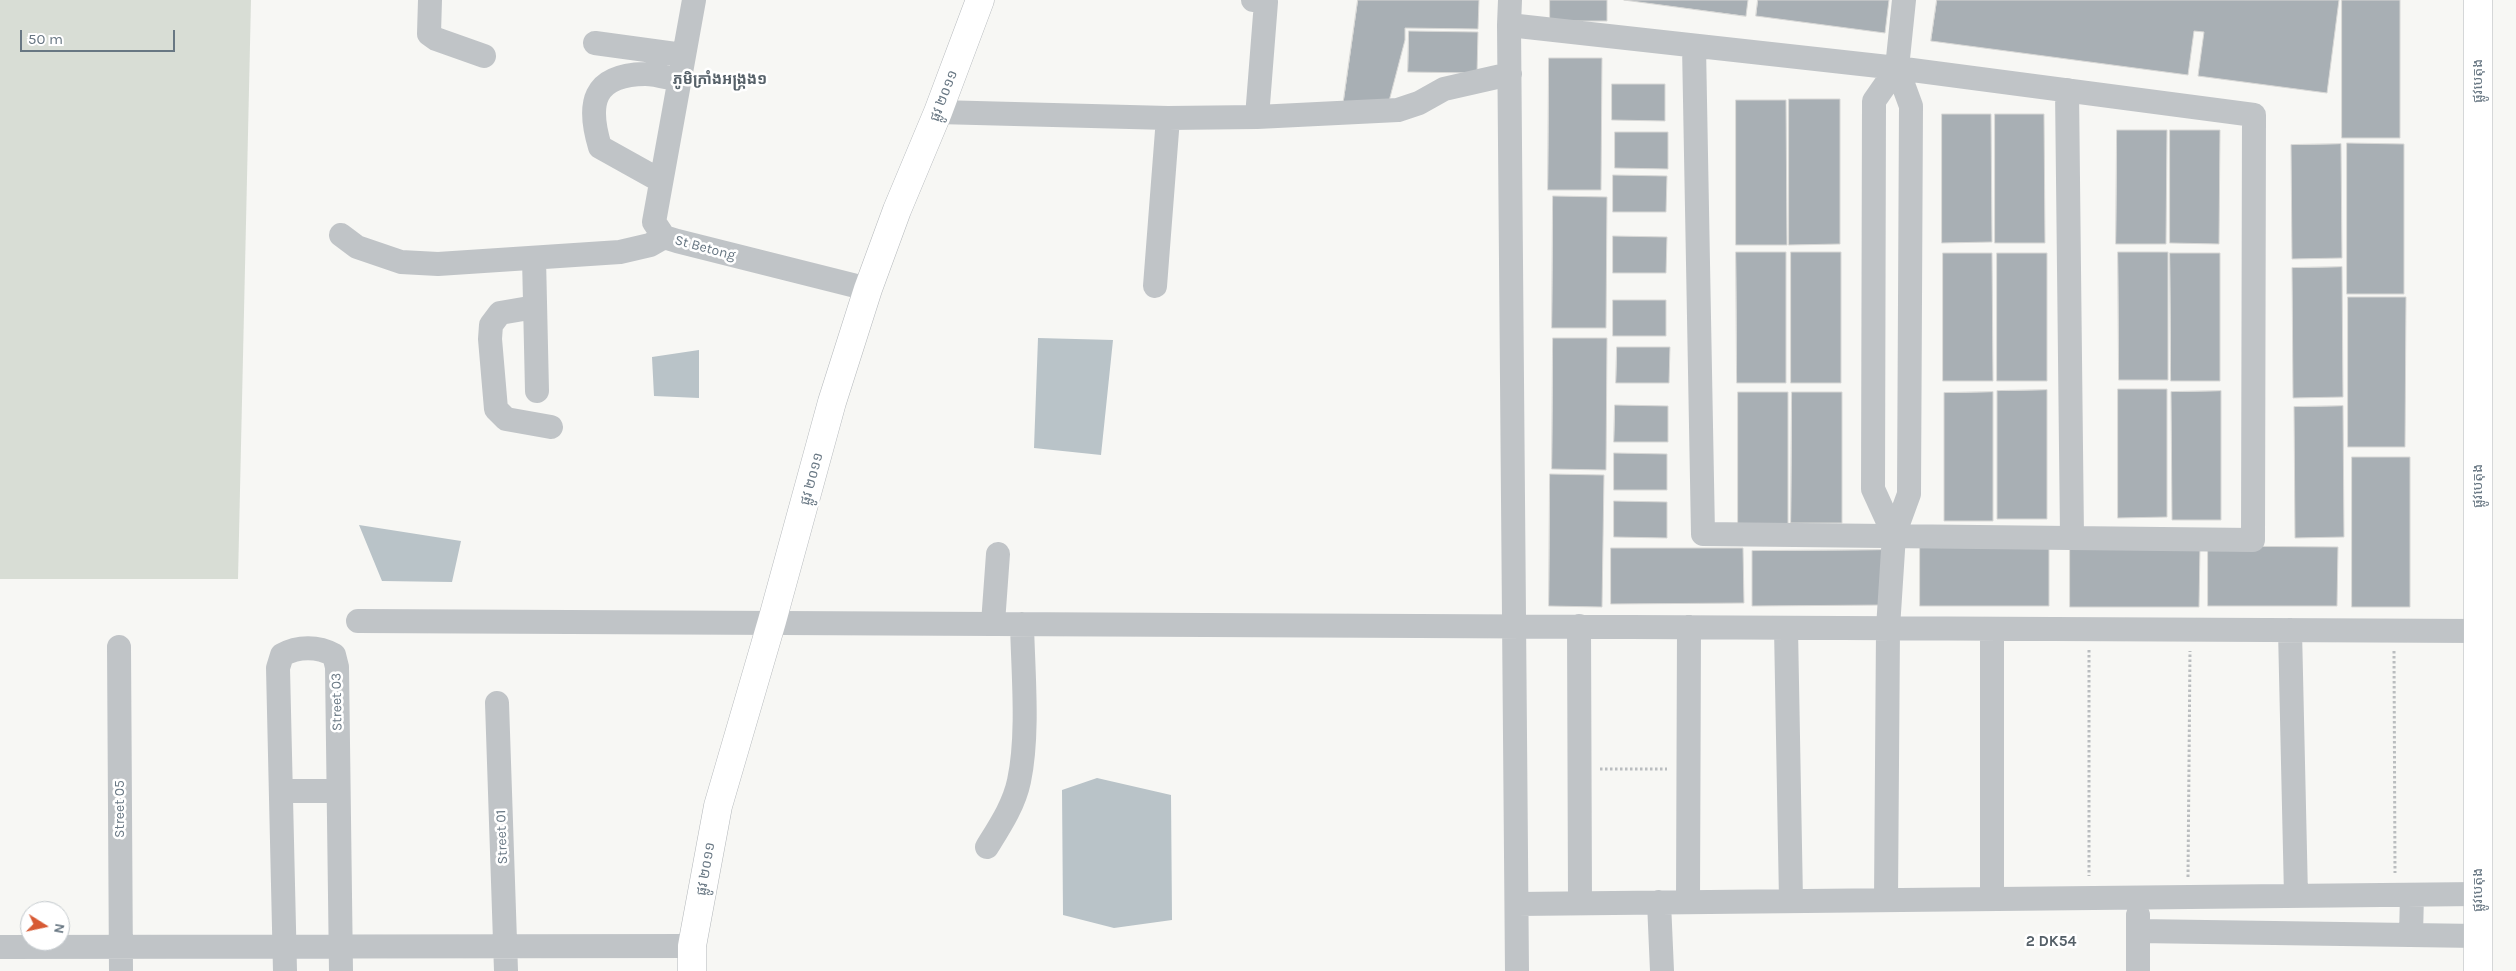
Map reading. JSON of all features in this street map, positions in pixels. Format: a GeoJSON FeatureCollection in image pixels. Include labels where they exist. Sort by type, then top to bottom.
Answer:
{"type":"FeatureCollection","features":[{"type":"Feature","properties":{"kind":"main road","name":"ផ្លូវ ២០១១"},"geometry":{"type":"LineString","coordinates":[[692,958],[718,806],[772,621],[832,402],[868,289],[897,210],[938,112],[980,0]]}},
{"type":"Feature","properties":{"kind":"main road","name":"ផ្លូវបេតុង"},"geometry":{"type":"LineString","coordinates":[[2478,0],[2478,971]]}},
{"type":"Feature","properties":{"kind":"street"},"geometry":{"type":"LineString","coordinates":[[430,0],[430,34],[436,39],[484,56]]}},
{"type":"Feature","properties":{"kind":"street","name":"St Betong"},"geometry":{"type":"LineString","coordinates":[[694,0],[654,222],[664,237],[868,289]]}},
{"type":"Feature","properties":{"kind":"street"},"geometry":{"type":"LineString","coordinates":[[1253,0],[1266,2],[1257,117]]}},
{"type":"Feature","properties":{"kind":"street"},"geometry":{"type":"LineString","coordinates":[[1510,0],[1518,971]]}},
{"type":"Feature","properties":{"kind":"street"},"geometry":{"type":"LineString","coordinates":[[1886,900],[1888,628],[1894,535],[1909,494],[1911,106],[1897,68],[1904,0]]}},
{"type":"Feature","properties":{"kind":"street"},"geometry":{"type":"LineString","coordinates":[[1509,25],[1897,68],[2254,115],[2253,540],[1702,534],[1694,46]]}},
{"type":"Feature","properties":{"kind":"street"},"geometry":{"type":"LineString","coordinates":[[595,43],[684,55]]}},
{"type":"Feature","properties":{"kind":"street"},"geometry":{"type":"LineString","coordinates":[[1894,535],[1873,489],[1874,101],[1897,68]]}},
{"type":"Feature","properties":{"kind":"street"},"geometry":{"type":"LineString","coordinates":[[661,181],[600,148],[593,123],[594,99],[612,79],[645,74],[679,80]]}},
{"type":"Feature","properties":{"kind":"street"},"geometry":{"type":"LineString","coordinates":[[938,112],[1168,118],[1257,117],[1398,110],[1419,103],[1444,89],[1510,74]]}},
{"type":"Feature","properties":{"kind":"street"},"geometry":{"type":"LineString","coordinates":[[2067,90],[2072,537]]}},
{"type":"Feature","properties":{"kind":"street"},"geometry":{"type":"LineString","coordinates":[[1155,286],[1168,118]]}},
{"type":"Feature","properties":{"kind":"street"},"geometry":{"type":"LineString","coordinates":[[341,235],[357,247],[401,262],[438,264],[620,252],[650,245],[664,237]]}},
{"type":"Feature","properties":{"kind":"street"},"geometry":{"type":"LineString","coordinates":[[534,258],[537,391]]}},
{"type":"Feature","properties":{"kind":"street"},"geometry":{"type":"LineString","coordinates":[[535,308],[500,313],[490,325],[496,410],[506,419],[551,427]]}},
{"type":"Feature","properties":{"kind":"street"},"geometry":{"type":"LineString","coordinates":[[993,623],[998,554]]}},
{"type":"Feature","properties":{"kind":"street"},"geometry":{"type":"LineString","coordinates":[[358,621],[772,621],[1022,624],[2478,631]]}},
{"type":"Feature","properties":{"kind":"street"},"geometry":{"type":"LineString","coordinates":[[987,847],[1005,817],[1019,782],[1024,728],[1022,624]]}},
{"type":"Feature","properties":{"kind":"street"},"geometry":{"type":"LineString","coordinates":[[1579,626],[1580,903]]}},
{"type":"Feature","properties":{"kind":"street"},"geometry":{"type":"LineString","coordinates":[[1688,627],[1690,770],[1688,902]]}},
{"type":"Feature","properties":{"kind":"street"},"geometry":{"type":"LineString","coordinates":[[1786,628],[1791,901]]}},
{"type":"Feature","properties":{"kind":"street"},"geometry":{"type":"LineString","coordinates":[[1992,629],[1992,899]]}},
{"type":"Feature","properties":{"kind":"street"},"geometry":{"type":"LineString","coordinates":[[2290,630],[2296,896]]}},
{"type":"Feature","properties":{"kind":"street","name":"Street 05"},"geometry":{"type":"LineString","coordinates":[[119,647],[121,971]]}},
{"type":"Feature","properties":{"kind":"street","name":"Street 03"},"geometry":{"type":"LineString","coordinates":[[284,971],[278,668],[282,655],[292,649],[322,649],[334,655],[336,667],[342,971]]}},
{"type":"Feature","properties":{"kind":"street","name":"Street 01"},"geometry":{"type":"LineString","coordinates":[[497,703],[506,971]]}},
{"type":"Feature","properties":{"kind":"street"},"geometry":{"type":"LineString","coordinates":[[281,791],[338,791]]}},
{"type":"Feature","properties":{"kind":"street"},"geometry":{"type":"LineString","coordinates":[[1517,904],[2478,894]]}},
{"type":"Feature","properties":{"kind":"street"},"geometry":{"type":"LineString","coordinates":[[2403,895],[2411,935]]}},
{"type":"Feature","properties":{"kind":"street"},"geometry":{"type":"LineString","coordinates":[[2138,898],[2138,971]]}},
{"type":"Feature","properties":{"kind":"street"},"geometry":{"type":"LineString","coordinates":[[1659,902],[1662,971]]}},
{"type":"Feature","properties":{"kind":"street"},"geometry":{"type":"LineString","coordinates":[[2138,931],[2478,936]]}},
{"type":"Feature","properties":{"kind":"street"},"geometry":{"type":"LineString","coordinates":[[0,947],[506,946],[692,958]]}},
{"type":"Feature","properties":{"kind":"path"},"geometry":{"type":"LineString","coordinates":[[2089,629],[2089,898]]}},
{"type":"Feature","properties":{"kind":"path"},"geometry":{"type":"LineString","coordinates":[[2188,897],[2190,630]]}},
{"type":"Feature","properties":{"kind":"path"},"geometry":{"type":"LineString","coordinates":[[2394,631],[2403,895]]}},
{"type":"Feature","properties":{"kind":"path"},"geometry":{"type":"LineString","coordinates":[[1580,768],[1690,770]]}},
{"type":"Feature","properties":{"kind":"shaded area"},"geometry":{"type":"Polygon","coordinates":[[[0,0],[251,0],[238,579],[0,579],[0,0]]]}},
{"type":"Feature","properties":{"kind":"shaded area"},"geometry":{"type":"Polygon","coordinates":[[[1038,338],[1113,340],[1101,455],[1034,448],[1038,338]]]}},
{"type":"Feature","properties":{"kind":"shaded area"},"geometry":{"type":"Polygon","coordinates":[[[699,350],[699,398],[654,396],[652,357],[699,350]]]}},
{"type":"Feature","properties":{"kind":"shaded area"},"geometry":{"type":"Polygon","coordinates":[[[359,525],[461,541],[452,582],[382,581],[359,525]]]}},
{"type":"Feature","properties":{"kind":"shaded area"},"geometry":{"type":"Polygon","coordinates":[[[1097,778],[1171,795],[1172,920],[1114,928],[1063,915],[1062,790],[1097,778]]]}},
{"type":"Feature","properties":{"kind":"building"},"geometry":{"type":"Polygon","coordinates":[[[1358,0],[1479,0],[1478,29],[1405,28],[1405,40],[1388,105],[1343,106],[1358,0]]]}},
{"type":"Feature","properties":{"kind":"building"},"geometry":{"type":"Polygon","coordinates":[[[1550,0],[1607,0],[1607,21],[1550,21],[1550,0]]]}},
{"type":"Feature","properties":{"kind":"building"},"geometry":{"type":"Polygon","coordinates":[[[1624,0],[1748,0],[1746,16],[1624,0]]]}},
{"type":"Feature","properties":{"kind":"building"},"geometry":{"type":"Polygon","coordinates":[[[1758,0],[1889,0],[1885,33],[1756,16],[1758,0]]]}},
{"type":"Feature","properties":{"kind":"building"},"geometry":{"type":"Polygon","coordinates":[[[1937,0],[2339,0],[2327,93],[2198,76],[2204,32],[2194,31],[2188,75],[1931,41],[1937,0]]]}},
{"type":"Feature","properties":{"kind":"building"},"geometry":{"type":"Polygon","coordinates":[[[2342,0],[2400,0],[2400,138],[2342,138],[2342,0]]]}},
{"type":"Feature","properties":{"kind":"building"},"geometry":{"type":"Polygon","coordinates":[[[1409,31],[1478,32],[1477,73],[1408,72],[1409,31]]]}},
{"type":"Feature","properties":{"kind":"building"},"geometry":{"type":"Polygon","coordinates":[[[1549,58],[1602,58],[1601,190],[1548,190],[1549,58]]]}},
{"type":"Feature","properties":{"kind":"building"},"geometry":{"type":"Polygon","coordinates":[[[1612,84],[1665,84],[1665,121],[1612,120],[1612,84]]]}},
{"type":"Feature","properties":{"kind":"building"},"geometry":{"type":"Polygon","coordinates":[[[1789,99],[1840,99],[1840,244],[1789,245],[1789,99]]]}},
{"type":"Feature","properties":{"kind":"building"},"geometry":{"type":"Polygon","coordinates":[[[1736,100],[1786,100],[1787,245],[1736,245],[1736,100]]]}},
{"type":"Feature","properties":{"kind":"building"},"geometry":{"type":"Polygon","coordinates":[[[1942,114],[1991,114],[1992,242],[1942,243],[1942,114]]]}},
{"type":"Feature","properties":{"kind":"building"},"geometry":{"type":"Polygon","coordinates":[[[1995,114],[2044,114],[2045,243],[1995,243],[1995,114]]]}},
{"type":"Feature","properties":{"kind":"building"},"geometry":{"type":"Polygon","coordinates":[[[2117,130],[2167,130],[2166,244],[2116,244],[2117,130]]]}},
{"type":"Feature","properties":{"kind":"building"},"geometry":{"type":"Polygon","coordinates":[[[2170,130],[2220,130],[2219,244],[2170,243],[2170,130]]]}},
{"type":"Feature","properties":{"kind":"building"},"geometry":{"type":"Polygon","coordinates":[[[1615,132],[1668,132],[1668,169],[1615,168],[1615,132]]]}},
{"type":"Feature","properties":{"kind":"building"},"geometry":{"type":"Polygon","coordinates":[[[2347,143],[2404,144],[2404,294],[2347,294],[2347,143]]]}},
{"type":"Feature","properties":{"kind":"building"},"geometry":{"type":"Polygon","coordinates":[[[2341,144],[2342,258],[2292,259],[2291,145],[2341,144]]]}},
{"type":"Feature","properties":{"kind":"building"},"geometry":{"type":"Polygon","coordinates":[[[1613,175],[1667,176],[1666,212],[1613,212],[1613,175]]]}},
{"type":"Feature","properties":{"kind":"building"},"geometry":{"type":"Polygon","coordinates":[[[1553,196],[1607,197],[1606,328],[1552,328],[1553,196]]]}},
{"type":"Feature","properties":{"kind":"building"},"geometry":{"type":"Polygon","coordinates":[[[1613,236],[1667,237],[1666,273],[1613,273],[1613,236]]]}},
{"type":"Feature","properties":{"kind":"building"},"geometry":{"type":"Polygon","coordinates":[[[1736,252],[1786,252],[1786,383],[1737,383],[1736,252]]]}},
{"type":"Feature","properties":{"kind":"building"},"geometry":{"type":"Polygon","coordinates":[[[1791,252],[1841,252],[1841,383],[1791,383],[1791,252]]]}},
{"type":"Feature","properties":{"kind":"building"},"geometry":{"type":"Polygon","coordinates":[[[2118,252],[2168,252],[2168,380],[2119,380],[2118,252]]]}},
{"type":"Feature","properties":{"kind":"building"},"geometry":{"type":"Polygon","coordinates":[[[1943,253],[1992,253],[1993,381],[1943,381],[1943,253]]]}},
{"type":"Feature","properties":{"kind":"building"},"geometry":{"type":"Polygon","coordinates":[[[1997,253],[2047,253],[2047,381],[1997,381],[1997,253]]]}},
{"type":"Feature","properties":{"kind":"building"},"geometry":{"type":"Polygon","coordinates":[[[2170,253],[2220,253],[2220,381],[2171,381],[2170,253]]]}},
{"type":"Feature","properties":{"kind":"building"},"geometry":{"type":"Polygon","coordinates":[[[2342,267],[2343,397],[2293,398],[2292,268],[2342,267]]]}},
{"type":"Feature","properties":{"kind":"building"},"geometry":{"type":"Polygon","coordinates":[[[2348,297],[2406,297],[2405,447],[2348,447],[2348,297]]]}},
{"type":"Feature","properties":{"kind":"building"},"geometry":{"type":"Polygon","coordinates":[[[1613,300],[1666,300],[1666,336],[1613,336],[1613,300]]]}},
{"type":"Feature","properties":{"kind":"building"},"geometry":{"type":"Polygon","coordinates":[[[1553,338],[1607,338],[1606,470],[1552,469],[1553,338]]]}},
{"type":"Feature","properties":{"kind":"building"},"geometry":{"type":"Polygon","coordinates":[[[1617,347],[1670,347],[1669,383],[1616,383],[1617,347]]]}},
{"type":"Feature","properties":{"kind":"building"},"geometry":{"type":"Polygon","coordinates":[[[2118,389],[2167,389],[2167,517],[2118,518],[2118,389]]]}},
{"type":"Feature","properties":{"kind":"building"},"geometry":{"type":"Polygon","coordinates":[[[2047,390],[2047,519],[1997,519],[1997,391],[2047,390]]]}},
{"type":"Feature","properties":{"kind":"building"},"geometry":{"type":"Polygon","coordinates":[[[2221,391],[2221,520],[2172,520],[2171,392],[2221,391]]]}},
{"type":"Feature","properties":{"kind":"building"},"geometry":{"type":"Polygon","coordinates":[[[1738,392],[1788,392],[1788,524],[1738,524],[1738,392]]]}},
{"type":"Feature","properties":{"kind":"building"},"geometry":{"type":"Polygon","coordinates":[[[1792,392],[1842,392],[1842,523],[1791,523],[1792,392]]]}},
{"type":"Feature","properties":{"kind":"building"},"geometry":{"type":"Polygon","coordinates":[[[1993,392],[1993,521],[1944,521],[1944,393],[1993,392]]]}},
{"type":"Feature","properties":{"kind":"building"},"geometry":{"type":"Polygon","coordinates":[[[1615,405],[1668,406],[1668,442],[1614,442],[1615,405]]]}},
{"type":"Feature","properties":{"kind":"building"},"geometry":{"type":"Polygon","coordinates":[[[2343,406],[2344,537],[2295,538],[2294,407],[2343,406]]]}},
{"type":"Feature","properties":{"kind":"building"},"geometry":{"type":"Polygon","coordinates":[[[1614,453],[1667,454],[1667,490],[1614,490],[1614,453]]]}},
{"type":"Feature","properties":{"kind":"building"},"geometry":{"type":"Polygon","coordinates":[[[2352,457],[2410,457],[2410,607],[2352,607],[2352,457]]]}},
{"type":"Feature","properties":{"kind":"building"},"geometry":{"type":"Polygon","coordinates":[[[1550,474],[1604,475],[1602,607],[1549,606],[1550,474]]]}},
{"type":"Feature","properties":{"kind":"building"},"geometry":{"type":"Polygon","coordinates":[[[1614,501],[1667,502],[1667,538],[1614,537],[1614,501]]]}},
{"type":"Feature","properties":{"kind":"building"},"geometry":{"type":"Polygon","coordinates":[[[1920,546],[2049,546],[2049,606],[1920,606],[1920,546]]]}},
{"type":"Feature","properties":{"kind":"building"},"geometry":{"type":"Polygon","coordinates":[[[2208,546],[2338,547],[2337,606],[2208,606],[2208,546]]]}},
{"type":"Feature","properties":{"kind":"building"},"geometry":{"type":"Polygon","coordinates":[[[2070,547],[2200,547],[2199,607],[2070,607],[2070,547]]]}},
{"type":"Feature","properties":{"kind":"building"},"geometry":{"type":"Polygon","coordinates":[[[1611,548],[1743,548],[1744,603],[1611,604],[1611,548]]]}},
{"type":"Feature","properties":{"kind":"building"},"geometry":{"type":"Polygon","coordinates":[[[1884,550],[1884,605],[1752,606],[1752,551],[1884,550]]]}},
{"type":"Feature","properties":{"kind":"district","name":"ភូមិក្រាំងអង្រ្កង១"},"geometry":{"type":"Point","coordinates":[720,80]}},
{"type":"Feature","properties":{"kind":"district","name":"2 DK54"},"geometry":{"type":"Point","coordinates":[2051,942]}}]}
